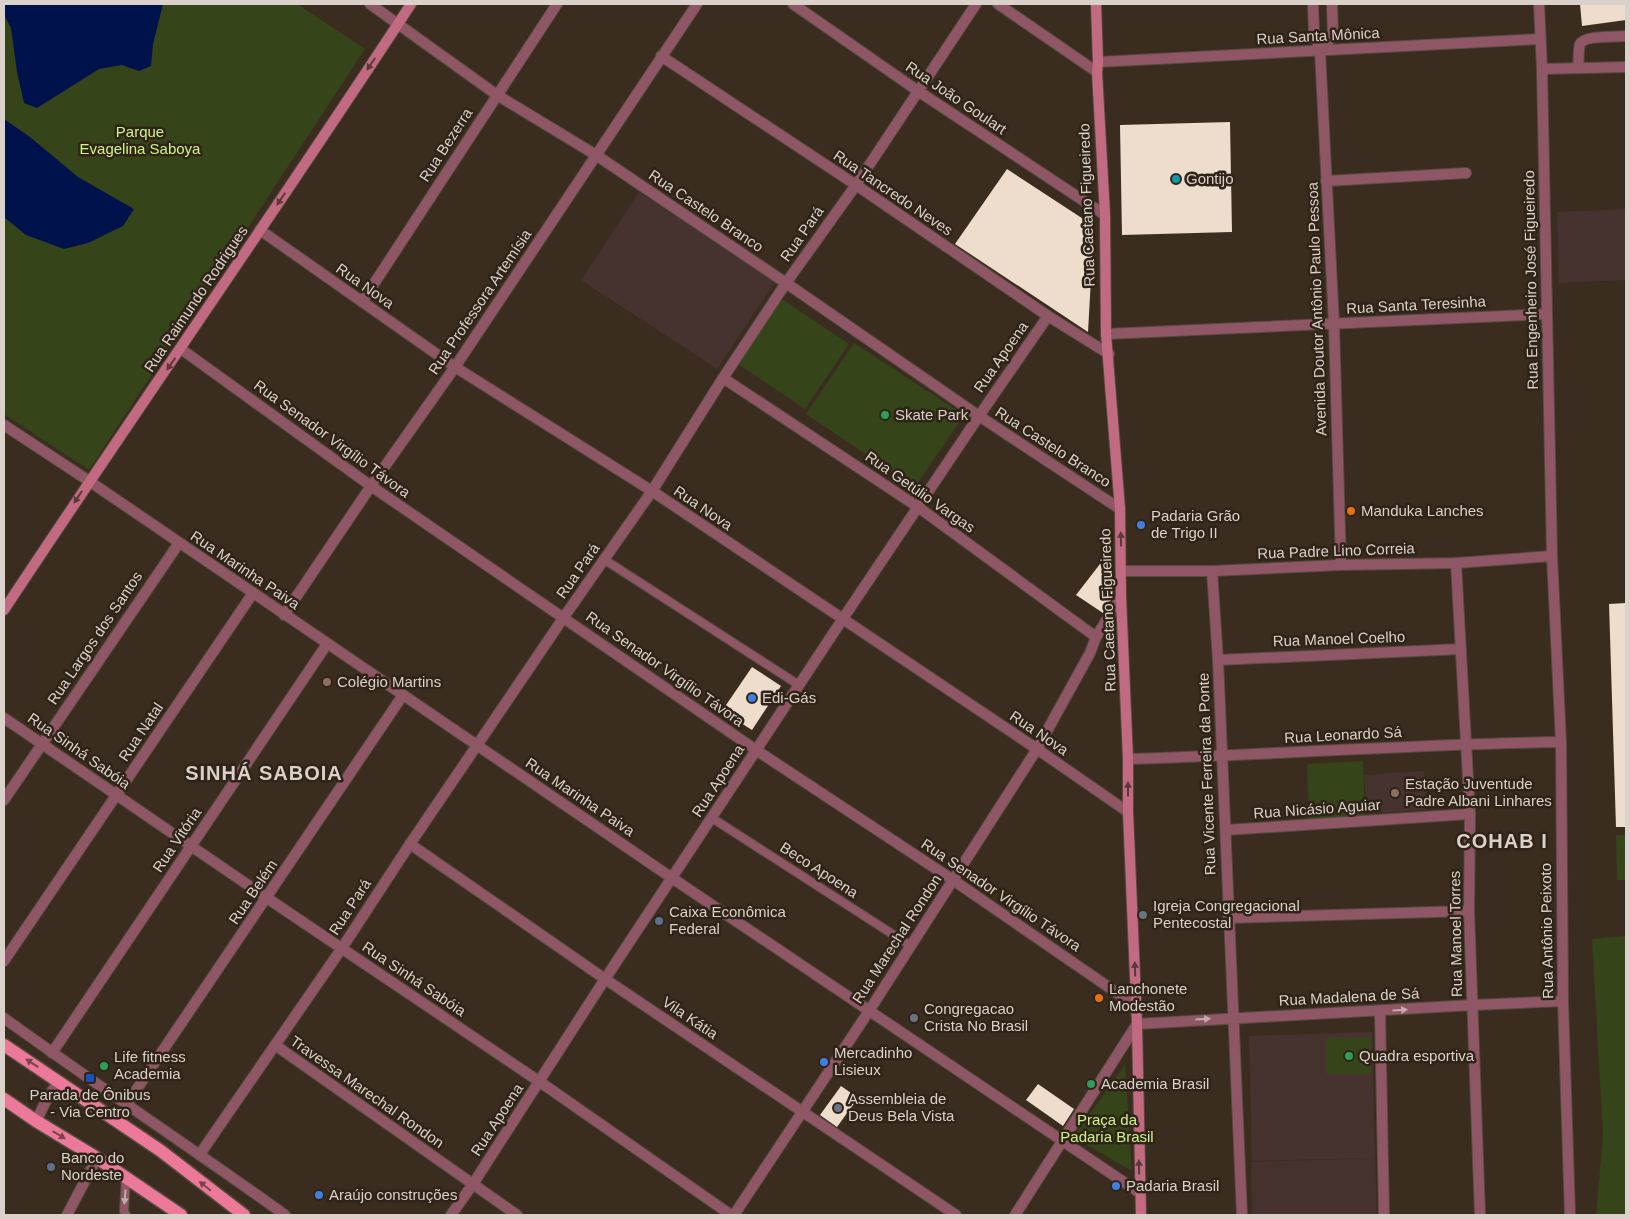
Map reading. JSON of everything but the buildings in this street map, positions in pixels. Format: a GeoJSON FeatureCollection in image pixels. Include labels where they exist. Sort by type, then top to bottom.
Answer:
{"type":"FeatureCollection","features":[{"type":"Feature","properties":{"kind":"main road","name":"Rua Raimundo Rodrigues"},"geometry":{"type":"LineString","coordinates":[[4,610],[411,4]]}},
{"type":"Feature","properties":{"kind":"main road","name":"Rua Caetano Figueiredo"},"geometry":{"type":"LineString","coordinates":[[1096,4],[1097,67],[1105,215],[1106,334],[1120,509],[1128,812],[1137,1024],[1141,1215]]}},
{"type":"Feature","properties":{"kind":"main road"},"geometry":{"type":"LineString","coordinates":[[4,1045],[161,1151],[244,1215]]}},
{"type":"Feature","properties":{"kind":"main road"},"geometry":{"type":"LineString","coordinates":[[4,1099],[181,1215]]}},
{"type":"Feature","properties":{"kind":"street","name":"Rua Castelo Branco"},"geometry":{"type":"LineString","coordinates":[[370,4],[497,95],[596,155],[979,416],[1120,509]]}},
{"type":"Feature","properties":{"kind":"street","name":"Rua Bezerra"},"geometry":{"type":"LineString","coordinates":[[362,302],[557,4]]}},
{"type":"Feature","properties":{"kind":"street","name":"Rua Professora Artemísia"},"geometry":{"type":"LineString","coordinates":[[284,615],[371,486],[455,367],[697,4]]}},
{"type":"Feature","properties":{"kind":"street","name":"Rua João Goulart"},"geometry":{"type":"LineString","coordinates":[[793,4],[918,92],[1105,215]]}},
{"type":"Feature","properties":{"kind":"street","name":"Rua Pará"},"geometry":{"type":"LineString","coordinates":[[200,1154],[342,948],[564,617],[652,491],[723,378],[786,283],[856,184],[976,4]]}},
{"type":"Feature","properties":{"kind":"street"},"geometry":{"type":"LineString","coordinates":[[998,4],[1097,67]]}},
{"type":"Feature","properties":{"kind":"street","name":"Avenida Doutor Antônio Paulo Pessoa"},"geometry":{"type":"LineString","coordinates":[[1313,4],[1314,32],[1320,51],[1334,324],[1341,565]]}},
{"type":"Feature","properties":{"kind":"street"},"geometry":{"type":"LineString","coordinates":[[1320,51],[1333,36],[1332,4]]}},
{"type":"Feature","properties":{"kind":"street","name":"Rua Engenheiro José Figueiredo"},"geometry":{"type":"LineString","coordinates":[[1539,4],[1552,556]]}},
{"type":"Feature","properties":{"kind":"street"},"geometry":{"type":"LineString","coordinates":[[1578,68],[1580,44],[1584,40],[1626,36]]}},
{"type":"Feature","properties":{"kind":"street","name":"Rua Santa Mônica"},"geometry":{"type":"LineString","coordinates":[[1097,67],[1320,51],[1540,39]]}},
{"type":"Feature","properties":{"kind":"street","name":"Rua Tancredo Neves"},"geometry":{"type":"LineString","coordinates":[[661,56],[856,184],[1048,316],[1108,354]]}},
{"type":"Feature","properties":{"kind":"street"},"geometry":{"type":"LineString","coordinates":[[1542,69],[1626,67]]}},
{"type":"Feature","properties":{"kind":"street"},"geometry":{"type":"LineString","coordinates":[[1326,181],[1466,173]]}},
{"type":"Feature","properties":{"kind":"street","name":"Rua Nova"},"geometry":{"type":"LineString","coordinates":[[260,230],[455,367],[652,491],[842,620],[1038,749],[1128,812]]}},
{"type":"Feature","properties":{"kind":"street","name":"Rua Santa Teresinha"},"geometry":{"type":"LineString","coordinates":[[1106,334],[1546,314]]}},
{"type":"Feature","properties":{"kind":"street","name":"Rua Apoena"},"geometry":{"type":"LineString","coordinates":[[451,1215],[842,620],[1048,316]]}},
{"type":"Feature","properties":{"kind":"street","name":"Rua Senador Virgílio Távora"},"geometry":{"type":"LineString","coordinates":[[181,349],[371,486],[756,750],[953,880],[1136,1006]]}},
{"type":"Feature","properties":{"kind":"street","name":"Rua Getúlio Vargas"},"geometry":{"type":"LineString","coordinates":[[723,378],[918,507],[1096,636]]}},
{"type":"Feature","properties":{"kind":"street","name":"Rua Marinha Paiva"},"geometry":{"type":"LineString","coordinates":[[4,426],[89,481],[1140,1194]]}},
{"type":"Feature","properties":{"kind":"street","name":"Rua Largos dos Santos"},"geometry":{"type":"LineString","coordinates":[[4,800],[178,542]]}},
{"type":"Feature","properties":{"kind":"street","name":"Rua Padre Lino Correia"},"geometry":{"type":"LineString","coordinates":[[1121,571],[1212,571],[1341,565],[1456,563],[1552,556]]}},
{"type":"Feature","properties":{"kind":"street","name":"Rua Antônio Peixoto"},"geometry":{"type":"LineString","coordinates":[[1552,556],[1561,742],[1563,1001],[1570,1215]]}},
{"type":"Feature","properties":{"kind":"street","name":"Rua Manoel Torres"},"geometry":{"type":"LineString","coordinates":[[1456,563],[1470,814],[1469,911],[1480,1215]]}},
{"type":"Feature","properties":{"kind":"street","name":"Rua Vicente Ferreira da Ponte"},"geometry":{"type":"LineString","coordinates":[[1212,571],[1226,830],[1228,918],[1235,1017],[1242,1215]]}},
{"type":"Feature","properties":{"kind":"street","name":"Rua Natal"},"geometry":{"type":"LineString","coordinates":[[4,961],[253,593]]}},
{"type":"Feature","properties":{"kind":"street","name":"Rua Marechal Rondon"},"geometry":{"type":"LineString","coordinates":[[733,1215],[869,1011],[1038,749],[1090,653],[1096,636],[1121,597]]}},
{"type":"Feature","properties":{"kind":"street","name":"Rua Vitória"},"geometry":{"type":"LineString","coordinates":[[52,1053],[327,644]]}},
{"type":"Feature","properties":{"kind":"street","name":"Rua Manoel Coelho"},"geometry":{"type":"LineString","coordinates":[[1218,660],[1461,649]]}},
{"type":"Feature","properties":{"kind":"street","name":"Rua Belém"},"geometry":{"type":"LineString","coordinates":[[126,1105],[403,695]]}},
{"type":"Feature","properties":{"kind":"street","name":"Rua Sinhá Sabóia"},"geometry":{"type":"LineString","coordinates":[[4,718],[733,1215]]}},
{"type":"Feature","properties":{"kind":"street","name":"Rua Leonardo Sá"},"geometry":{"type":"LineString","coordinates":[[1128,759],[1467,744],[1561,742]]}},
{"type":"Feature","properties":{"kind":"street","name":"Rua Nicásio Aguiar"},"geometry":{"type":"LineString","coordinates":[[1226,830],[1470,814]]}},
{"type":"Feature","properties":{"kind":"street","name":"Vila Kátia"},"geometry":{"type":"LineString","coordinates":[[410,844],[605,979],[956,1215]]}},
{"type":"Feature","properties":{"kind":"street"},"geometry":{"type":"LineString","coordinates":[[1228,918],[1469,911]]}},
{"type":"Feature","properties":{"kind":"street","name":"Rua Madalena de Sá"},"geometry":{"type":"LineString","coordinates":[[1137,1024],[1235,1017],[1563,1001]]}},
{"type":"Feature","properties":{"kind":"street"},"geometry":{"type":"LineString","coordinates":[[1380,1011],[1384,1215]]}},
{"type":"Feature","properties":{"kind":"street"},"geometry":{"type":"LineString","coordinates":[[4,1018],[285,1215]]}},
{"type":"Feature","properties":{"kind":"street"},"geometry":{"type":"LineString","coordinates":[[1015,1215],[1137,1024]]}},
{"type":"Feature","properties":{"kind":"street","name":"Travessa Marechal Rondon"},"geometry":{"type":"LineString","coordinates":[[275,1045],[517,1215]]}},
{"type":"Feature","properties":{"kind":"street"},"geometry":{"type":"LineString","coordinates":[[36,1121],[48,1097],[59,1081]]}},
{"type":"Feature","properties":{"kind":"street"},"geometry":{"type":"LineString","coordinates":[[67,1215],[96,1158]]}},
{"type":"Feature","properties":{"kind":"lane"},"geometry":{"type":"LineString","coordinates":[[605,560],[799,685]]}},
{"type":"Feature","properties":{"kind":"lane","name":"Beco Apoena"},"geometry":{"type":"LineString","coordinates":[[712,818],[911,946]]}},
{"type":"Feature","properties":{"kind":"lane"},"geometry":{"type":"LineString","coordinates":[[126,1178],[124,1212],[126,1215]]}},
{"type":"Feature","properties":{"kind":"shaded area"},"geometry":{"type":"Polygon","coordinates":[[[4,4],[163,4],[153,44],[151,66],[139,71],[122,65],[99,69],[37,108],[24,103],[17,72],[11,28],[4,15],[4,4]]]}},
{"type":"Feature","properties":{"kind":"shaded area"},"geometry":{"type":"Polygon","coordinates":[[[4,119],[30,137],[78,177],[134,209],[123,226],[88,243],[64,249],[26,235],[4,217],[4,119]]]}},
{"type":"Feature","properties":{"kind":"shaded area"},"geometry":{"type":"Polygon","coordinates":[[[639,192],[775,282],[717,369],[581,280],[639,192]]]}},
{"type":"Feature","properties":{"kind":"shaded area"},"geometry":{"type":"Polygon","coordinates":[[[1626,209],[1626,280],[1559,283],[1557,212],[1626,209]]]}},
{"type":"Feature","properties":{"kind":"shaded area","name":"Estação Juventude Padre Albani Linhares"},"geometry":{"type":"Polygon","coordinates":[[[1424,771],[1426,810],[1367,814],[1364,775],[1424,771]]]}},
{"type":"Feature","properties":{"kind":"shaded area"},"geometry":{"type":"Polygon","coordinates":[[[1372,1032],[1375,1158],[1252,1161],[1249,1036],[1372,1032]]]}},
{"type":"Feature","properties":{"kind":"shaded area"},"geometry":{"type":"Polygon","coordinates":[[[1375,1158],[1377,1215],[1252,1215],[1251,1162],[1375,1158]]]}},
{"type":"Feature","properties":{"kind":"green space","name":"Parque Evagelina Saboya"},"geometry":{"type":"Polygon","coordinates":[[[4,4],[297,4],[365,49],[89,470],[4,414],[4,4]]]}},
{"type":"Feature","properties":{"kind":"green space"},"geometry":{"type":"Polygon","coordinates":[[[782,299],[849,344],[805,409],[738,364],[782,299]]]}},
{"type":"Feature","properties":{"kind":"green space","name":"Skate Park"},"geometry":{"type":"Polygon","coordinates":[[[854,343],[964,415],[915,487],[806,414],[854,343]]]}},
{"type":"Feature","properties":{"kind":"green space"},"geometry":{"type":"Polygon","coordinates":[[[1363,761],[1365,817],[1309,820],[1307,764],[1363,761]]]}},
{"type":"Feature","properties":{"kind":"green space"},"geometry":{"type":"Polygon","coordinates":[[[1616,835],[1626,835],[1626,880],[1617,880],[1616,835]]]}},
{"type":"Feature","properties":{"kind":"green space"},"geometry":{"type":"Polygon","coordinates":[[[1626,936],[1626,1215],[1596,1215],[1603,1135],[1592,939],[1626,936]]]}},
{"type":"Feature","properties":{"kind":"green space","name":"Quadra esportiva"},"geometry":{"type":"Polygon","coordinates":[[[1371,1037],[1371,1074],[1326,1074],[1326,1038],[1371,1037]]]}},
{"type":"Feature","properties":{"kind":"green space","name":"Praça da Padaria Brasil"},"geometry":{"type":"Polygon","coordinates":[[[1125,1065],[1132,1171],[1073,1137],[1125,1065]]]}},
{"type":"Feature","properties":{"kind":"place","name":"Gontijo"},"geometry":{"type":"Point","coordinates":[1176,179]}},
{"type":"Feature","properties":{"kind":"place","name":"Skate Park"},"geometry":{"type":"Point","coordinates":[885,415]}},
{"type":"Feature","properties":{"kind":"place","name":"Manduka Lanches"},"geometry":{"type":"Point","coordinates":[1351,511]}},
{"type":"Feature","properties":{"kind":"place","name":"Padaria Grão de Trigo II"},"geometry":{"type":"Point","coordinates":[1141,525]}},
{"type":"Feature","properties":{"kind":"place","name":"Colégio Martins"},"geometry":{"type":"Point","coordinates":[327,682]}},
{"type":"Feature","properties":{"kind":"place","name":"Edi-Gás"},"geometry":{"type":"Point","coordinates":[752,698]}},
{"type":"Feature","properties":{"kind":"place","name":"Estação Juventude Padre Albani Linhares"},"geometry":{"type":"Point","coordinates":[1395,793]}},
{"type":"Feature","properties":{"kind":"place","name":"Igreja Congregacional Pentecostal"},"geometry":{"type":"Point","coordinates":[1143,915]}},
{"type":"Feature","properties":{"kind":"place","name":"Caixa Econômica Federal"},"geometry":{"type":"Point","coordinates":[659,921]}},
{"type":"Feature","properties":{"kind":"place","name":"Lanchonete Modestão"},"geometry":{"type":"Point","coordinates":[1099,998]}},
{"type":"Feature","properties":{"kind":"place","name":"Congregacao Crista No Brasil"},"geometry":{"type":"Point","coordinates":[914,1018]}},
{"type":"Feature","properties":{"kind":"place","name":"Quadra esportiva"},"geometry":{"type":"Point","coordinates":[1349,1056]}},
{"type":"Feature","properties":{"kind":"place","name":"Mercadinho Lisieux"},"geometry":{"type":"Point","coordinates":[824,1062]}},
{"type":"Feature","properties":{"kind":"place","name":"Life fitness Academia"},"geometry":{"type":"Point","coordinates":[104,1066]}},
{"type":"Feature","properties":{"kind":"place","name":"Parada de Ônibus - Via Centro"},"geometry":{"type":"Point","coordinates":[90,1078]}},
{"type":"Feature","properties":{"kind":"place","name":"Academia Brasil"},"geometry":{"type":"Point","coordinates":[1091,1084]}},
{"type":"Feature","properties":{"kind":"place","name":"Assembleia de Deus Bela Vista"},"geometry":{"type":"Point","coordinates":[838,1108]}},
{"type":"Feature","properties":{"kind":"place","name":"Banco do Nordeste"},"geometry":{"type":"Point","coordinates":[51,1167]}},
{"type":"Feature","properties":{"kind":"place","name":"Padaria Brasil"},"geometry":{"type":"Point","coordinates":[1116,1186]}},
{"type":"Feature","properties":{"kind":"place","name":"Araújo construções"},"geometry":{"type":"Point","coordinates":[319,1195]}},
{"type":"Feature","properties":{"kind":"district","name":"SINHÁ SABOIA"},"geometry":{"type":"Point","coordinates":[264,773]}},
{"type":"Feature","properties":{"kind":"district","name":"COHAB I"},"geometry":{"type":"Point","coordinates":[1502,841]}}]}
